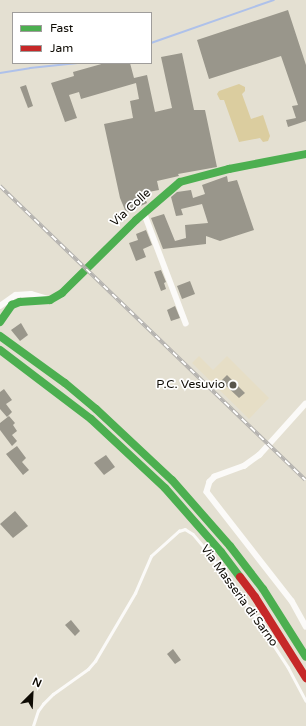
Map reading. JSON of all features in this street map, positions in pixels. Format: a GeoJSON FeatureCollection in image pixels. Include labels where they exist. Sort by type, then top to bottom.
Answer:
{"type":"FeatureCollection","features":[{"type":"Feature","properties":{"kind":"main road","name":"Via Colle"},"geometry":{"type":"LineString","coordinates":[[0,322],[12,305],[20,302],[50,300],[62,293],[104,249],[172,186],[187,179],[306,154]]}},
{"type":"Feature","properties":{"kind":"main road"},"geometry":{"type":"LineString","coordinates":[[0,336],[64,383],[96,409],[172,480],[230,546],[263,589],[306,657]]}},
{"type":"Feature","properties":{"kind":"main road"},"geometry":{"type":"LineString","coordinates":[[0,350],[91,419],[165,488],[221,552],[255,597],[306,678]]}},
{"type":"Feature","properties":{"kind":"street"},"geometry":{"type":"LineString","coordinates":[[144,212],[186,322]]}},
{"type":"Feature","properties":{"kind":"street"},"geometry":{"type":"LineString","coordinates":[[0,306],[16,296],[32,294],[50,300]]}},
{"type":"Feature","properties":{"kind":"street"},"geometry":{"type":"LineString","coordinates":[[306,404],[260,455],[245,466],[215,477],[210,482],[207,492],[292,601],[306,626]]}},
{"type":"Feature","properties":{"kind":"lane","name":"Via Masseria di Sarno"},"geometry":{"type":"LineString","coordinates":[[33,726],[38,711],[43,704],[53,694],[88,669],[95,661],[135,592],[152,556],[179,531],[184,529],[193,534],[240,594],[288,667],[306,701]]}},
{"type":"Feature","properties":{"kind":"shaded area"},"geometry":{"type":"Polygon","coordinates":[[[239,84],[245,87],[245,91],[242,94],[251,119],[263,115],[270,136],[268,141],[263,142],[260,138],[239,142],[224,100],[220,100],[217,94],[219,91],[239,84]]]}},
{"type":"Feature","properties":{"kind":"shaded area","name":"P.C. Vesuvio"},"geometry":{"type":"Polygon","coordinates":[[[199,356],[213,370],[227,356],[269,398],[249,419],[192,363],[199,356]]]}},
{"type":"Feature","properties":{"kind":"building"},"geometry":{"type":"Polygon","coordinates":[[[288,10],[306,65],[306,121],[288,127],[286,120],[296,118],[292,106],[298,105],[281,56],[209,79],[197,40],[288,10]]]}},
{"type":"Feature","properties":{"kind":"building"},"geometry":{"type":"Polygon","coordinates":[[[182,53],[194,110],[205,110],[217,167],[178,174],[179,176],[157,181],[159,190],[143,193],[147,203],[128,212],[125,210],[120,198],[104,124],[133,118],[130,101],[139,99],[136,83],[81,99],[79,92],[69,95],[77,118],[65,122],[51,83],[74,76],[73,72],[101,64],[130,64],[134,78],[147,75],[155,112],[172,108],[161,57],[182,53]]]}},
{"type":"Feature","properties":{"kind":"building"},"geometry":{"type":"Polygon","coordinates":[[[26,85],[33,106],[28,108],[20,87],[26,85]]]}},
{"type":"Feature","properties":{"kind":"building"},"geometry":{"type":"Polygon","coordinates":[[[227,176],[228,182],[237,180],[254,230],[220,241],[206,236],[206,244],[163,249],[151,218],[164,214],[175,241],[186,238],[185,225],[208,223],[202,204],[181,209],[183,215],[176,216],[171,197],[177,192],[191,190],[193,198],[205,194],[202,185],[227,176]]]}},
{"type":"Feature","properties":{"kind":"building"},"geometry":{"type":"Polygon","coordinates":[[[146,230],[152,245],[143,249],[146,257],[136,261],[129,243],[138,240],[136,234],[146,230]]]}},
{"type":"Feature","properties":{"kind":"building"},"geometry":{"type":"Polygon","coordinates":[[[161,270],[166,282],[164,283],[166,289],[161,291],[154,272],[161,270]]]}},
{"type":"Feature","properties":{"kind":"building"},"geometry":{"type":"Polygon","coordinates":[[[190,281],[195,294],[182,299],[177,286],[190,281]]]}},
{"type":"Feature","properties":{"kind":"building"},"geometry":{"type":"Polygon","coordinates":[[[175,306],[180,318],[171,321],[167,310],[175,306]]]}},
{"type":"Feature","properties":{"kind":"building"},"geometry":{"type":"Polygon","coordinates":[[[21,323],[28,335],[20,341],[11,330],[21,323]]]}},
{"type":"Feature","properties":{"kind":"building","name":"P.C. Vesuvio"},"geometry":{"type":"Polygon","coordinates":[[[227,375],[245,393],[239,398],[221,381],[227,375]]]}},
{"type":"Feature","properties":{"kind":"building"},"geometry":{"type":"Polygon","coordinates":[[[4,389],[12,400],[6,404],[12,412],[7,417],[0,409],[0,392],[4,389]]]}},
{"type":"Feature","properties":{"kind":"building"},"geometry":{"type":"Polygon","coordinates":[[[9,416],[15,423],[13,425],[17,431],[12,435],[17,441],[12,446],[0,430],[0,423],[9,416]]]}},
{"type":"Feature","properties":{"kind":"building"},"geometry":{"type":"Polygon","coordinates":[[[17,446],[26,458],[22,462],[29,470],[23,475],[6,454],[17,446]]]}},
{"type":"Feature","properties":{"kind":"building"},"geometry":{"type":"Polygon","coordinates":[[[106,455],[115,467],[104,475],[94,463],[106,455]]]}},
{"type":"Feature","properties":{"kind":"building"},"geometry":{"type":"Polygon","coordinates":[[[15,511],[28,526],[13,538],[0,524],[15,511]]]}},
{"type":"Feature","properties":{"kind":"building"},"geometry":{"type":"Polygon","coordinates":[[[71,620],[80,631],[75,636],[65,625],[71,620]]]}},
{"type":"Feature","properties":{"kind":"building"},"geometry":{"type":"Polygon","coordinates":[[[173,649],[181,660],[175,664],[167,654],[173,649]]]}},
{"type":"Feature","properties":{"kind":"waterway"},"geometry":{"type":"LineString","coordinates":[[152,43],[274,0]]}},
{"type":"Feature","properties":{"kind":"waterway"},"geometry":{"type":"LineString","coordinates":[[0,73],[68,64]]}},
{"type":"Feature","properties":{"kind":"railway"},"geometry":{"type":"LineString","coordinates":[[0,186],[306,480]]}},
{"type":"Feature","properties":{"kind":"traffic: fast"},"geometry":{"type":"LineString","coordinates":[[0,322],[12,305],[20,302],[50,300],[62,293],[136,220],[180,182],[229,169],[306,154]]}},
{"type":"Feature","properties":{"kind":"traffic: fast"},"geometry":{"type":"LineString","coordinates":[[0,336],[65,383],[96,409],[172,480],[230,546],[263,589],[306,657]]}},
{"type":"Feature","properties":{"kind":"traffic: fast"},"geometry":{"type":"LineString","coordinates":[[0,350],[91,419],[165,488],[221,552],[240,577]]}},
{"type":"Feature","properties":{"kind":"traffic: jam"},"geometry":{"type":"LineString","coordinates":[[240,577],[255,597],[306,678]]}},
{"type":"Feature","properties":{"kind":"place","name":"P.C. Vesuvio"},"geometry":{"type":"Point","coordinates":[233,385]}}]}
